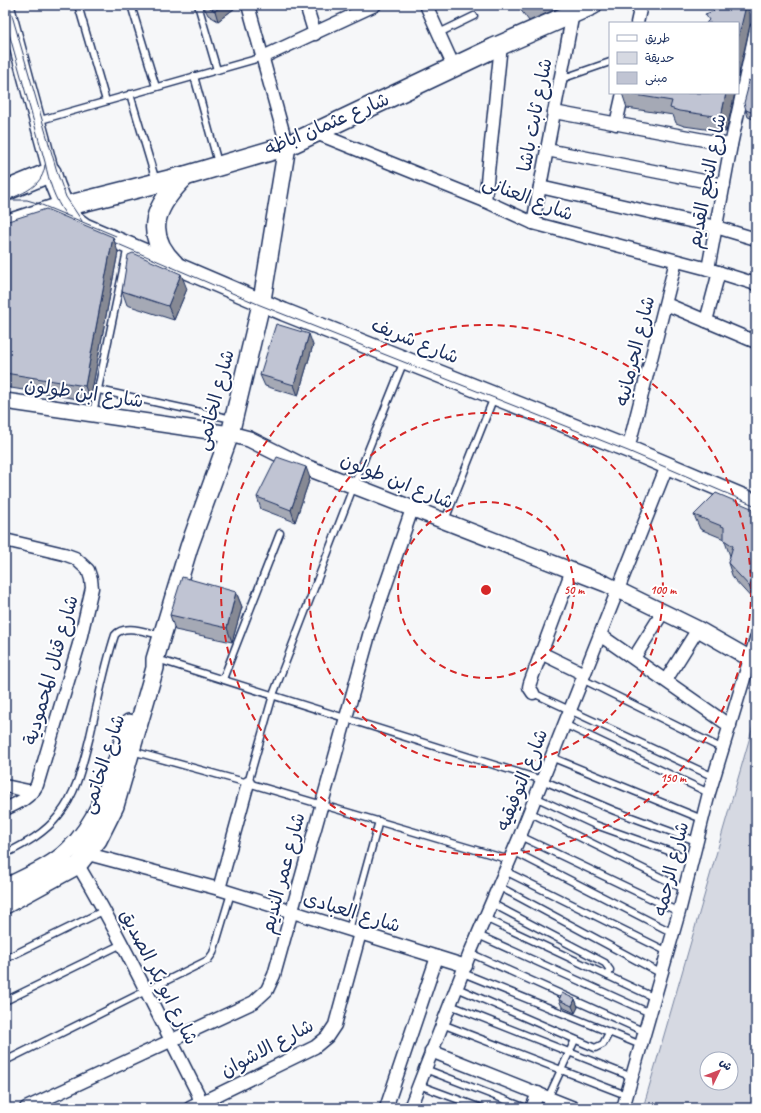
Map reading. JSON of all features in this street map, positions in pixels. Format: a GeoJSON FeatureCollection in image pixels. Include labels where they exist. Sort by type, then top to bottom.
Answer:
{"type":"FeatureCollection","features":[{"type":"Feature","properties":{"kind":"main road","name":"شارع عثمان اباظه"},"geometry":{"type":"LineString","coordinates":[[5,225],[64,207],[157,184],[287,146],[501,45],[592,5]]}},
{"type":"Feature","properties":{"kind":"main road","name":"شارع الخاتمى"},"geometry":{"type":"LineString","coordinates":[[5,905],[83,859],[104,829],[114,806],[132,751],[155,668],[156,659],[190,547],[232,427],[261,302],[287,146]]}},
{"type":"Feature","properties":{"kind":"main road"},"geometry":{"type":"LineString","coordinates":[[5,190],[51,172],[54,185],[64,207]]}},
{"type":"Feature","properties":{"kind":"main road"},"geometry":{"type":"LineString","coordinates":[[174,264],[162,250],[156,238],[155,225],[158,211],[164,200],[185,176]]}},
{"type":"Feature","properties":{"kind":"main road","name":"شارع شريف"},"geometry":{"type":"LineString","coordinates":[[64,207],[74,219],[85,226],[261,302],[628,449],[756,503]]}},
{"type":"Feature","properties":{"kind":"main road","name":"شارع الخاتمى"},"geometry":{"type":"LineString","coordinates":[[5,888],[60,858],[79,839],[94,818],[148,669],[156,659]]}},
{"type":"Feature","properties":{"kind":"street"},"geometry":{"type":"LineString","coordinates":[[6,5],[51,172]]}},
{"type":"Feature","properties":{"kind":"street"},"geometry":{"type":"LineString","coordinates":[[248,5],[287,146]]}},
{"type":"Feature","properties":{"kind":"street"},"geometry":{"type":"LineString","coordinates":[[306,5],[315,34]]}},
{"type":"Feature","properties":{"kind":"street"},"geometry":{"type":"LineString","coordinates":[[263,57],[375,5]]}},
{"type":"Feature","properties":{"kind":"street"},"geometry":{"type":"LineString","coordinates":[[426,5],[454,67]]}},
{"type":"Feature","properties":{"kind":"street"},"geometry":{"type":"LineString","coordinates":[[637,22],[641,5]]}},
{"type":"Feature","properties":{"kind":"street","name":"شارع ثابت باشا"},"geometry":{"type":"LineString","coordinates":[[533,223],[573,13]]}},
{"type":"Feature","properties":{"kind":"street","name":"شارع النجع القديم"},"geometry":{"type":"LineString","coordinates":[[706,321],[713,271],[716,227],[731,145],[756,29]]}},
{"type":"Feature","properties":{"kind":"street"},"geometry":{"type":"LineString","coordinates":[[485,201],[501,45]]}},
{"type":"Feature","properties":{"kind":"street"},"geometry":{"type":"LineString","coordinates":[[616,124],[623,94]]}},
{"type":"Feature","properties":{"kind":"street"},"geometry":{"type":"LineString","coordinates":[[554,112],[731,145]]}},
{"type":"Feature","properties":{"kind":"street","name":"شارع العنانى"},"geometry":{"type":"LineString","coordinates":[[316,133],[485,201],[533,223],[756,284]]}},
{"type":"Feature","properties":{"kind":"street"},"geometry":{"type":"LineString","coordinates":[[548,150],[724,185]]}},
{"type":"Feature","properties":{"kind":"street"},"geometry":{"type":"LineString","coordinates":[[540,187],[716,227],[756,239]]}},
{"type":"Feature","properties":{"kind":"street","name":"شارع الجرمانيه"},"geometry":{"type":"LineString","coordinates":[[628,449],[676,261]]}},
{"type":"Feature","properties":{"kind":"street"},"geometry":{"type":"LineString","coordinates":[[666,304],[756,342]]}},
{"type":"Feature","properties":{"kind":"street","name":"شارع ابن طولون"},"geometry":{"type":"LineString","coordinates":[[5,401],[93,414],[232,427],[249,439],[303,466],[572,570],[619,590],[753,660]]}},
{"type":"Feature","properties":{"kind":"street","name":"شارع التوفيقيه"},"geometry":{"type":"LineString","coordinates":[[415,1107],[424,1069],[470,953],[520,836],[667,466]]}},
{"type":"Feature","properties":{"kind":"street","name":"شارع عمر النديم"},"geometry":{"type":"LineString","coordinates":[[26,1108],[254,1002],[264,993],[272,979],[320,804],[371,628],[412,509]]}},
{"type":"Feature","properties":{"kind":"street","name":"شارع قنال المحمودية"},"geometry":{"type":"LineString","coordinates":[[5,540],[75,558],[88,570],[92,588],[79,644],[33,792]]}},
{"type":"Feature","properties":{"kind":"street"},"geometry":{"type":"LineString","coordinates":[[533,693],[529,687],[572,570]]}},
{"type":"Feature","properties":{"kind":"street"},"geometry":{"type":"LineString","coordinates":[[634,658],[663,612]]}},
{"type":"Feature","properties":{"kind":"street"},"geometry":{"type":"LineString","coordinates":[[666,680],[698,630]]}},
{"type":"Feature","properties":{"kind":"street"},"geometry":{"type":"LineString","coordinates":[[600,635],[730,726]]}},
{"type":"Feature","properties":{"kind":"street","name":"شارع الرحمه"},"geometry":{"type":"LineString","coordinates":[[623,1108],[679,912],[691,859],[709,793],[753,660],[756,639]]}},
{"type":"Feature","properties":{"kind":"street"},"geometry":{"type":"LineString","coordinates":[[541,654],[583,676]]}},
{"type":"Feature","properties":{"kind":"street"},"geometry":{"type":"LineString","coordinates":[[219,889],[248,783]]}},
{"type":"Feature","properties":{"kind":"street"},"geometry":{"type":"LineString","coordinates":[[5,786],[33,792]]}},
{"type":"Feature","properties":{"kind":"street"},"geometry":{"type":"LineString","coordinates":[[5,810],[26,798],[33,792]]}},
{"type":"Feature","properties":{"kind":"street","name":"شارع العبادى"},"geometry":{"type":"LineString","coordinates":[[83,859],[219,889],[437,957],[464,969]]}},
{"type":"Feature","properties":{"kind":"street","name":"شارع ابو بكر الصديق"},"geometry":{"type":"LineString","coordinates":[[83,859],[105,910],[198,1094],[197,1107]]}},
{"type":"Feature","properties":{"kind":"street","name":"شارع الاشوان"},"geometry":{"type":"LineString","coordinates":[[197,1107],[315,1047],[327,1037],[335,1025],[355,931]]}},
{"type":"Feature","properties":{"kind":"street"},"geometry":{"type":"LineString","coordinates":[[386,1108],[437,957]]}},
{"type":"Feature","properties":{"kind":"street"},"geometry":{"type":"LineString","coordinates":[[431,1052],[574,1108]]}},
{"type":"Feature","properties":{"kind":"street"},"geometry":{"type":"LineString","coordinates":[[532,1108],[543,1096]]}},
{"type":"Feature","properties":{"kind":"lane"},"geometry":{"type":"LineString","coordinates":[[78,5],[106,101]]}},
{"type":"Feature","properties":{"kind":"lane"},"geometry":{"type":"LineString","coordinates":[[131,5],[156,87]]}},
{"type":"Feature","properties":{"kind":"lane"},"geometry":{"type":"LineString","coordinates":[[198,5],[217,70]]}},
{"type":"Feature","properties":{"kind":"lane"},"geometry":{"type":"LineString","coordinates":[[439,33],[474,16]]}},
{"type":"Feature","properties":{"kind":"lane"},"geometry":{"type":"LineString","coordinates":[[37,121],[263,57]]}},
{"type":"Feature","properties":{"kind":"lane"},"geometry":{"type":"LineString","coordinates":[[561,79],[609,62]]}},
{"type":"Feature","properties":{"kind":"lane"},"geometry":{"type":"LineString","coordinates":[[194,76],[219,166]]}},
{"type":"Feature","properties":{"kind":"lane"},"geometry":{"type":"LineString","coordinates":[[130,94],[157,184]]}},
{"type":"Feature","properties":{"kind":"lane"},"geometry":{"type":"LineString","coordinates":[[93,414],[129,245]]}},
{"type":"Feature","properties":{"kind":"lane"},"geometry":{"type":"LineString","coordinates":[[248,783],[272,695],[354,485],[405,360]]}},
{"type":"Feature","properties":{"kind":"lane"},"geometry":{"type":"LineString","coordinates":[[99,390],[232,427]]}},
{"type":"Feature","properties":{"kind":"lane"},"geometry":{"type":"LineString","coordinates":[[445,522],[495,396]]}},
{"type":"Feature","properties":{"kind":"lane"},"geometry":{"type":"LineString","coordinates":[[223,679],[280,533]]}},
{"type":"Feature","properties":{"kind":"lane"},"geometry":{"type":"LineString","coordinates":[[5,854],[23,845],[45,830],[60,815],[73,793],[82,768],[115,635],[118,631],[126,629],[163,635]]}},
{"type":"Feature","properties":{"kind":"lane"},"geometry":{"type":"LineString","coordinates":[[156,659],[542,780],[615,811],[696,841]]}},
{"type":"Feature","properties":{"kind":"lane"},"geometry":{"type":"LineString","coordinates":[[583,676],[723,749]]}},
{"type":"Feature","properties":{"kind":"lane"},"geometry":{"type":"LineString","coordinates":[[533,693],[714,776]]}},
{"type":"Feature","properties":{"kind":"lane"},"geometry":{"type":"LineString","coordinates":[[564,724],[709,793]]}},
{"type":"Feature","properties":{"kind":"lane"},"geometry":{"type":"LineString","coordinates":[[132,751],[379,821],[509,861],[673,933]]}},
{"type":"Feature","properties":{"kind":"lane"},"geometry":{"type":"LineString","coordinates":[[551,757],[702,819]]}},
{"type":"Feature","properties":{"kind":"lane"},"geometry":{"type":"LineString","coordinates":[[535,797],[599,826],[691,859]]}},
{"type":"Feature","properties":{"kind":"lane"},"geometry":{"type":"LineString","coordinates":[[529,812],[684,889]]}},
{"type":"Feature","properties":{"kind":"lane","name":"شارع الاشوان"},"geometry":{"type":"LineString","coordinates":[[355,931],[379,821]]}},
{"type":"Feature","properties":{"kind":"lane"},"geometry":{"type":"LineString","coordinates":[[520,836],[679,912]]}},
{"type":"Feature","properties":{"kind":"lane"},"geometry":{"type":"LineString","coordinates":[[509,861],[668,952]]}},
{"type":"Feature","properties":{"kind":"lane"},"geometry":{"type":"LineString","coordinates":[[498,886],[662,974]]}},
{"type":"Feature","properties":{"kind":"lane"},"geometry":{"type":"LineString","coordinates":[[5,1061],[208,960],[214,953],[232,893]]}},
{"type":"Feature","properties":{"kind":"lane"},"geometry":{"type":"LineString","coordinates":[[491,903],[606,963],[610,970],[608,976]]}},
{"type":"Feature","properties":{"kind":"lane"},"geometry":{"type":"LineString","coordinates":[[5,959],[105,910]]}},
{"type":"Feature","properties":{"kind":"lane"},"geometry":{"type":"LineString","coordinates":[[485,918],[655,998]]}},
{"type":"Feature","properties":{"kind":"lane"},"geometry":{"type":"LineString","coordinates":[[478,935],[650,1013]]}},
{"type":"Feature","properties":{"kind":"lane"},"geometry":{"type":"LineString","coordinates":[[5,1001],[122,944]]}},
{"type":"Feature","properties":{"kind":"lane"},"geometry":{"type":"LineString","coordinates":[[470,953],[645,1032]]}},
{"type":"Feature","properties":{"kind":"lane"},"geometry":{"type":"LineString","coordinates":[[464,969],[609,1033],[641,1045]]}},
{"type":"Feature","properties":{"kind":"lane"},"geometry":{"type":"LineString","coordinates":[[457,988],[595,1048],[604,1044],[609,1033]]}},
{"type":"Feature","properties":{"kind":"lane"},"geometry":{"type":"LineString","coordinates":[[450,1004],[632,1077]]}},
{"type":"Feature","properties":{"kind":"lane"},"geometry":{"type":"LineString","coordinates":[[442,1024],[626,1095]]}},
{"type":"Feature","properties":{"kind":"lane"},"geometry":{"type":"LineString","coordinates":[[543,1096],[561,1070],[575,1040]]}},
{"type":"Feature","properties":{"kind":"lane"},"geometry":{"type":"LineString","coordinates":[[424,1069],[526,1108]]}},
{"type":"Feature","properties":{"kind":"lane"},"geometry":{"type":"LineString","coordinates":[[419,1085],[481,1108]]}},
{"type":"Feature","properties":{"kind":"green space"},"geometry":{"type":"Polygon","coordinates":[[[756,716],[756,1108],[643,1108],[756,716]]]}},
{"type":"Feature","properties":{"kind":"building"},"geometry":{"type":"Polygon","coordinates":[[[205,5],[222,5],[215,11],[205,5]]]}},
{"type":"Feature","properties":{"kind":"building"},"geometry":{"type":"Polygon","coordinates":[[[523,5],[530,5],[525,8],[523,5]]]}},
{"type":"Feature","properties":{"kind":"building"},"geometry":{"type":"Polygon","coordinates":[[[712,5],[745,5],[739,35],[739,22],[707,22],[709,20],[705,14],[714,11],[712,5]]]}},
{"type":"Feature","properties":{"kind":"building"},"geometry":{"type":"Polygon","coordinates":[[[748,80],[756,84],[756,114],[746,110],[744,103],[748,88],[748,80]]]}},
{"type":"Feature","properties":{"kind":"building"},"geometry":{"type":"Polygon","coordinates":[[[629,94],[726,94],[721,117],[679,111],[670,108],[672,101],[629,94]]]}},
{"type":"Feature","properties":{"kind":"building"},"geometry":{"type":"Polygon","coordinates":[[[46,209],[113,237],[85,386],[5,373],[5,222],[46,209]]]}},
{"type":"Feature","properties":{"kind":"building"},"geometry":{"type":"Polygon","coordinates":[[[133,253],[181,274],[168,306],[122,291],[128,255],[133,253]]]}},
{"type":"Feature","properties":{"kind":"building"},"geometry":{"type":"Polygon","coordinates":[[[276,324],[309,334],[294,385],[260,375],[276,324]]]}},
{"type":"Feature","properties":{"kind":"building"},"geometry":{"type":"Polygon","coordinates":[[[277,457],[306,467],[291,510],[257,497],[277,457]]]}},
{"type":"Feature","properties":{"kind":"building"},"geometry":{"type":"Polygon","coordinates":[[[716,493],[756,510],[756,566],[750,587],[728,563],[733,546],[724,540],[724,527],[694,515],[716,493]]]}},
{"type":"Feature","properties":{"kind":"building"},"geometry":{"type":"Polygon","coordinates":[[[182,577],[236,592],[227,628],[170,615],[182,577]]]}},
{"type":"Feature","properties":{"kind":"building"},"geometry":{"type":"Polygon","coordinates":[[[562,993],[575,999],[572,1006],[559,1000],[562,993]]]}},
{"type":"Feature","properties":{"kind":"tram line"},"geometry":{"type":"LineString","coordinates":[[9,5],[58,175],[66,197],[82,221]]}},
{"type":"Feature","properties":{"kind":"tram line"},"geometry":{"type":"LineString","coordinates":[[5,19],[50,183],[55,196],[66,215]]}},
{"type":"Feature","properties":{"kind":"tram line"},"geometry":{"type":"LineString","coordinates":[[12,198],[24,193],[34,186],[44,172],[45,165]]}},
{"type":"Feature","properties":{"kind":"tram line"},"geometry":{"type":"LineString","coordinates":[[9,200],[27,200],[37,203],[116,236]]}},
{"type":"Feature","properties":{"kind":"tram line"},"geometry":{"type":"LineString","coordinates":[[104,238],[260,305],[628,451],[756,506]]}}]}
